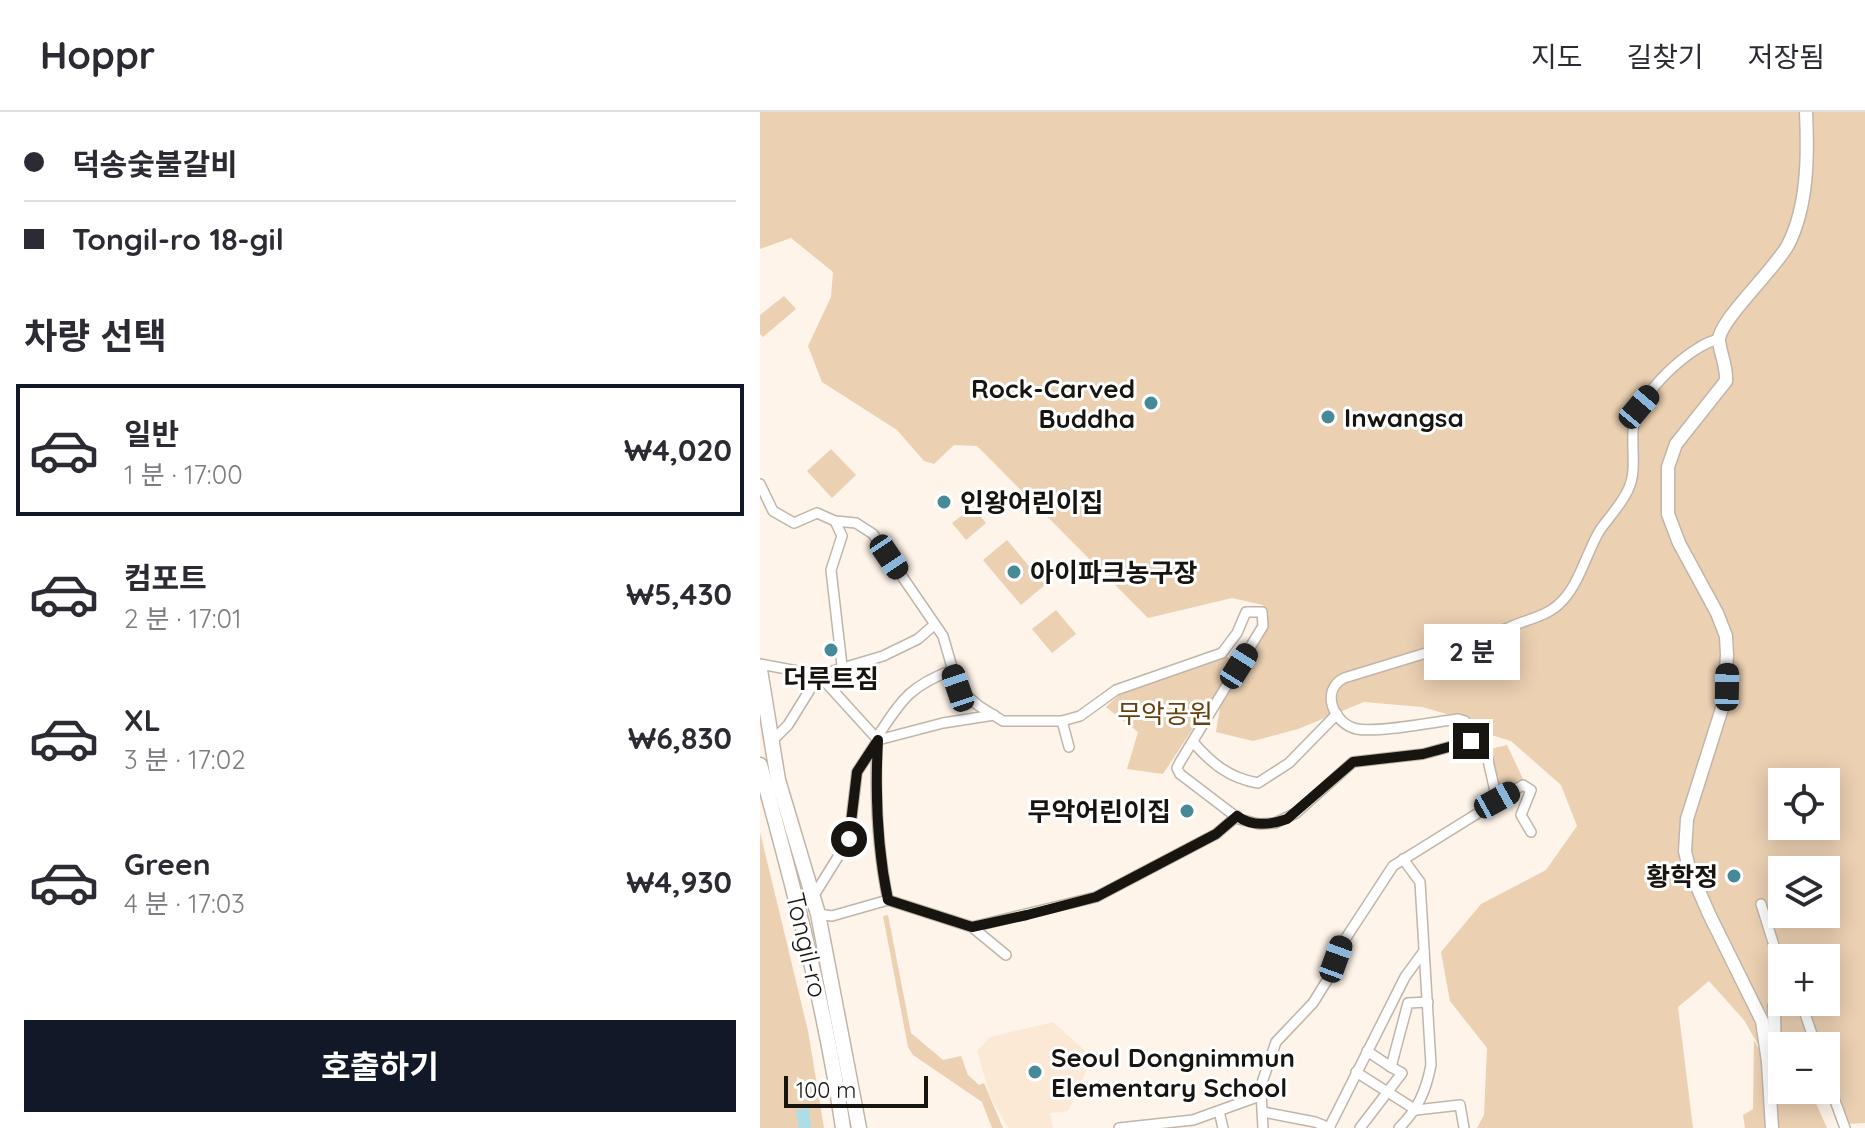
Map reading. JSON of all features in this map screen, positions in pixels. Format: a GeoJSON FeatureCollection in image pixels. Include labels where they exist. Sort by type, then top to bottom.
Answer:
{"type":"FeatureCollection","features":[{"type":"Feature","properties":{"kind":"main road","name":"Tongil-ro"},"geometry":{"type":"LineString","coordinates":[[760,667],[778,780],[818,914],[859,1128]]}},
{"type":"Feature","properties":{"kind":"main road","name":"Tongil-ro"},"geometry":{"type":"LineString","coordinates":[[760,765],[801,916],[833,1054],[843,1128]]}},
{"type":"Feature","properties":{"kind":"street"},"geometry":{"type":"LineString","coordinates":[[1772,1128],[1762,1021],[1709,914],[1685,851],[1687,819],[1724,702],[1727,655],[1726,636],[1717,613],[1679,543],[1668,514],[1668,467],[1676,444],[1726,381],[1727,369],[1719,339],[1725,323],[1770,271],[1795,229],[1803,195],[1806,112]]}},
{"type":"Feature","properties":{"kind":"street"},"geometry":{"type":"LineString","coordinates":[[1471,741],[1465,721],[1458,719],[1366,729],[1348,726],[1332,707],[1331,690],[1335,682],[1344,678],[1508,628],[1542,615],[1559,604],[1572,587],[1600,530],[1629,488],[1634,423],[1639,407],[1673,367],[1699,348],[1719,339]]}},
{"type":"Feature","properties":{"kind":"street"},"geometry":{"type":"LineString","coordinates":[[760,484],[773,511],[794,523],[817,513],[835,521],[856,523],[873,534],[943,636],[958,688],[1003,721],[1062,721],[1080,716],[1116,690],[1222,653],[1237,633],[1246,612],[1262,612],[1263,626],[1177,768],[1180,774],[1247,822],[1275,823],[1296,813],[1353,762],[1423,754],[1471,741],[1485,747],[1497,800]]}},
{"type":"Feature","properties":{"kind":"street"},"geometry":{"type":"LineString","coordinates":[[835,521],[842,536],[831,570],[842,666]]}},
{"type":"Feature","properties":{"kind":"street"},"geometry":{"type":"LineString","coordinates":[[760,667],[819,675],[883,656],[918,639],[934,625]]}},
{"type":"Feature","properties":{"kind":"street"},"geometry":{"type":"LineString","coordinates":[[813,897],[849,839],[857,772],[901,699],[928,679],[952,670]]}},
{"type":"Feature","properties":{"kind":"street"},"geometry":{"type":"LineString","coordinates":[[819,675],[877,739],[879,835],[888,900],[972,927],[1006,955]]}},
{"type":"Feature","properties":{"kind":"street"},"geometry":{"type":"LineString","coordinates":[[773,740],[788,725],[819,675]]}},
{"type":"Feature","properties":{"kind":"street"},"geometry":{"type":"LineString","coordinates":[[1193,742],[1207,759],[1225,772],[1258,783],[1289,763],[1337,714]]}},
{"type":"Feature","properties":{"kind":"street"},"geometry":{"type":"LineString","coordinates":[[877,739],[943,723],[994,715]]}},
{"type":"Feature","properties":{"kind":"street"},"geometry":{"type":"LineString","coordinates":[[1062,721],[1069,747]]}},
{"type":"Feature","properties":{"kind":"street"},"geometry":{"type":"LineString","coordinates":[[1119,1128],[1193,1120],[1257,1097],[1276,1042],[1313,1003],[1331,974],[1342,944],[1393,866],[1523,785],[1531,790],[1521,815],[1531,832]]}},
{"type":"Feature","properties":{"kind":"street"},"geometry":{"type":"LineString","coordinates":[[972,927],[1096,897],[1216,834],[1237,816]]}},
{"type":"Feature","properties":{"kind":"street"},"geometry":{"type":"LineString","coordinates":[[1399,1128],[1416,1110],[1427,1086],[1431,1065],[1420,882],[1403,859]]}},
{"type":"Feature","properties":{"kind":"street","name":"Tongil-ro"},"geometry":{"type":"LineString","coordinates":[[818,914],[832,916],[888,900]]}},
{"type":"Feature","properties":{"kind":"street"},"geometry":{"type":"LineString","coordinates":[[1761,904],[1774,944]]}},
{"type":"Feature","properties":{"kind":"street"},"geometry":{"type":"LineString","coordinates":[[801,916],[818,914]]}},
{"type":"Feature","properties":{"kind":"street"},"geometry":{"type":"LineString","coordinates":[[1263,1112],[1315,1122],[1329,1128],[1405,977],[1424,951]]}},
{"type":"Feature","properties":{"kind":"street"},"geometry":{"type":"LineString","coordinates":[[1391,1067],[1408,1003],[1428,1002]]}},
{"type":"Feature","properties":{"kind":"street"},"geometry":{"type":"LineString","coordinates":[[1772,1128],[1776,1047],[1773,1016]]}},
{"type":"Feature","properties":{"kind":"street"},"geometry":{"type":"LineString","coordinates":[[1360,1128],[1402,1073],[1367,1051]]}},
{"type":"Feature","properties":{"kind":"street"},"geometry":{"type":"LineString","coordinates":[[1356,1072],[1416,1110],[1460,1105],[1464,1128]]}},
{"type":"Feature","properties":{"kind":"street"},"geometry":{"type":"LineString","coordinates":[[1261,1086],[1263,1128]]}},
{"type":"Feature","properties":{"kind":"street"},"geometry":{"type":"LineString","coordinates":[[1836,1104],[1845,1128]]}},
{"type":"Feature","properties":{"kind":"street"},"geometry":{"type":"LineString","coordinates":[[1219,1111],[1223,1128]]}},
{"type":"Feature","properties":{"kind":"shaded area","name":"Seoul Dongnimmun Elementary School"},"geometry":{"type":"Polygon","coordinates":[[[1053,1022],[1092,1057],[1083,1079],[1068,1111],[1050,1113],[1053,1128],[1008,1128],[990,1096],[977,1051],[990,1037],[1053,1022]]]}},
{"type":"Feature","properties":{"kind":"green space"},"geometry":{"type":"Polygon","coordinates":[[[760,112],[1865,112],[1865,1123],[1847,1124],[1835,1104],[1840,1104],[1840,1032],[1768,1032],[1768,1062],[1744,1020],[1709,981],[1678,1007],[1693,1128],[1477,1128],[1484,1115],[1487,1048],[1450,1001],[1441,952],[1481,904],[1546,870],[1577,826],[1561,785],[1511,741],[1478,731],[1454,716],[1422,707],[1364,702],[1298,729],[1253,741],[1216,732],[1222,695],[1266,615],[1263,605],[1232,598],[1148,618],[977,446],[954,445],[934,464],[924,461],[897,430],[822,382],[808,346],[831,297],[833,272],[791,238],[760,249],[760,112]]]}},
{"type":"Feature","properties":{"kind":"green space"},"geometry":{"type":"Polygon","coordinates":[[[784,296],[796,309],[763,337],[760,334],[760,315],[784,296]]]}},
{"type":"Feature","properties":{"kind":"green space"},"geometry":{"type":"Polygon","coordinates":[[[831,449],[856,475],[832,498],[807,471],[831,449]]]}},
{"type":"Feature","properties":{"kind":"green space"},"geometry":{"type":"Polygon","coordinates":[[[973,507],[986,523],[966,540],[952,523],[973,507]]]}},
{"type":"Feature","properties":{"kind":"green space","name":"아이파크농구장"},"geometry":{"type":"Polygon","coordinates":[[[1007,540],[1045,585],[1021,605],[983,560],[1007,540]]]}},
{"type":"Feature","properties":{"kind":"green space"},"geometry":{"type":"Polygon","coordinates":[[[1056,610],[1076,634],[1052,653],[1032,629],[1056,610]]]}},
{"type":"Feature","properties":{"kind":"green space","name":"무악공원"},"geometry":{"type":"Polygon","coordinates":[[[1226,656],[1236,663],[1163,774],[1127,769],[1138,732],[1106,707],[1119,695],[1226,656]]]}},
{"type":"Feature","properties":{"kind":"green space"},"geometry":{"type":"Polygon","coordinates":[[[1507,745],[1524,781],[1501,791],[1490,749],[1507,745]]]}},
{"type":"Feature","properties":{"kind":"green space"},"geometry":{"type":"Polygon","coordinates":[[[760,832],[808,1031],[824,1128],[760,1128],[760,832]]]}},
{"type":"Feature","properties":{"kind":"green space"},"geometry":{"type":"Polygon","coordinates":[[[888,915],[911,1033],[943,1060],[961,1056],[968,1075],[979,1085],[984,1083],[1003,1128],[992,1128],[982,1102],[913,1055],[908,1047],[883,916],[888,915]]]}},
{"type":"Feature","properties":{"kind":"green space"},"geometry":{"type":"Polygon","coordinates":[[[1754,1040],[1765,1060],[1765,1128],[1745,1128],[1743,1115],[1753,1109],[1754,1040]]]}},
{"type":"Feature","properties":{"kind":"green space"},"geometry":{"type":"Polygon","coordinates":[[[1776,1104],[1816,1104],[1827,1128],[1776,1128],[1776,1104]]]}},
{"type":"Feature","properties":{"kind":"water"},"geometry":{"type":"Polygon","coordinates":[[[809,1108],[811,1128],[799,1128],[796,1110],[809,1108]]]}},
{"type":"Feature","properties":{"kind":"place","name":"Rock-Carved Buddha"},"geometry":{"type":"Point","coordinates":[1151,403]}},
{"type":"Feature","properties":{"kind":"place","name":"Inwangsa"},"geometry":{"type":"Point","coordinates":[1328,417]}},
{"type":"Feature","properties":{"kind":"place","name":"인왕어린이집"},"geometry":{"type":"Point","coordinates":[944,502]}},
{"type":"Feature","properties":{"kind":"place","name":"아이파크농구장"},"geometry":{"type":"Point","coordinates":[1014,572]}},
{"type":"Feature","properties":{"kind":"place","name":"더루트짐"},"geometry":{"type":"Point","coordinates":[831,650]}},
{"type":"Feature","properties":{"kind":"place","name":"무악어린이집"},"geometry":{"type":"Point","coordinates":[1187,811]}},
{"type":"Feature","properties":{"kind":"place","name":"황학정"},"geometry":{"type":"Point","coordinates":[1734,876]}},
{"type":"Feature","properties":{"kind":"place","name":"Seoul Dongnimmun Elementary School"},"geometry":{"type":"Point","coordinates":[1035,1072]}},
{"type":"Feature","properties":{"kind":"route"},"geometry":{"type":"LineString","coordinates":[[849,839],[854,781],[878,740],[879,835],[888,900],[972,927],[1096,897],[1216,834],[1237,816],[1259,824],[1287,819],[1353,762],[1423,754],[1471,741]]}}]}
